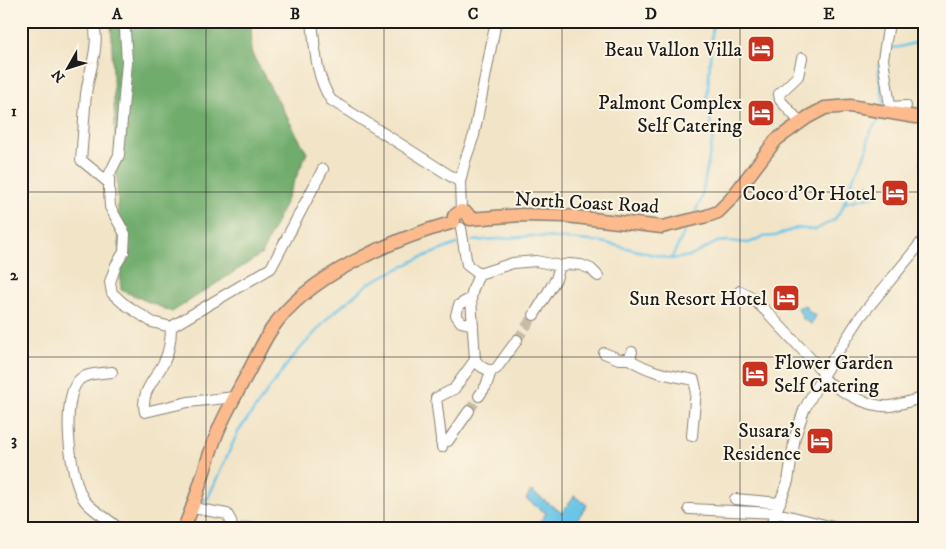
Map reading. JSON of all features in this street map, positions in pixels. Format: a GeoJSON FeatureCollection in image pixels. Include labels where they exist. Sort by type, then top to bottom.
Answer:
{"type":"FeatureCollection","features":[{"type":"Feature","properties":{"kind":"main road","name":"North Coast Road"},"geometry":{"type":"LineString","coordinates":[[184,528],[193,508],[218,431],[271,330],[290,308],[340,269],[385,246],[461,220],[520,214],[566,216],[662,227],[707,216],[718,212],[731,199],[776,140],[800,122],[825,108],[850,106],[891,110],[925,117]]}},
{"type":"Feature","properties":{"kind":"street"},"geometry":{"type":"LineString","coordinates":[[93,21],[96,29],[95,53],[86,92],[81,160],[109,183]]}},
{"type":"Feature","properties":{"kind":"street"},"geometry":{"type":"LineString","coordinates":[[312,21],[316,60],[324,90],[331,100],[460,182]]}},
{"type":"Feature","properties":{"kind":"street"},"geometry":{"type":"LineString","coordinates":[[479,274],[467,265],[461,220],[460,182],[474,135],[496,21]]}},
{"type":"Feature","properties":{"kind":"street"},"geometry":{"type":"LineString","coordinates":[[888,21],[883,59],[884,76],[891,110],[906,106]]}},
{"type":"Feature","properties":{"kind":"street"},"geometry":{"type":"LineString","coordinates":[[125,30],[126,62],[119,155],[109,175],[110,207],[125,234],[124,252],[116,265],[110,282],[112,293],[123,303],[152,322],[171,327],[271,268],[323,168]]}},
{"type":"Feature","properties":{"kind":"street"},"geometry":{"type":"LineString","coordinates":[[800,122],[780,100],[779,94],[798,76],[802,58]]}},
{"type":"Feature","properties":{"kind":"street"},"geometry":{"type":"LineString","coordinates":[[770,528],[788,481],[795,437],[804,410],[823,375],[861,316],[925,238]]}},
{"type":"Feature","properties":{"kind":"street"},"geometry":{"type":"LineString","coordinates":[[479,274],[513,263],[536,261],[560,266],[569,264],[582,265],[598,276]]}},
{"type":"Feature","properties":{"kind":"street"},"geometry":{"type":"LineString","coordinates":[[534,315],[556,279],[560,266]]}},
{"type":"Feature","properties":{"kind":"street"},"geometry":{"type":"LineString","coordinates":[[469,411],[448,441],[441,444],[436,398],[454,389],[475,360],[471,298],[479,274]]}},
{"type":"Feature","properties":{"kind":"street"},"geometry":{"type":"LineString","coordinates":[[740,291],[750,296],[766,311],[823,375],[857,398],[881,406],[890,406],[925,397]]}},
{"type":"Feature","properties":{"kind":"street"},"geometry":{"type":"LineString","coordinates":[[471,298],[460,305],[456,315],[461,322],[473,324]]}},
{"type":"Feature","properties":{"kind":"street"},"geometry":{"type":"LineString","coordinates":[[171,327],[171,344],[168,353],[143,401],[145,412],[188,402],[235,397]]}},
{"type":"Feature","properties":{"kind":"street"},"geometry":{"type":"LineString","coordinates":[[479,396],[486,386],[491,371],[496,369],[517,340]]}},
{"type":"Feature","properties":{"kind":"street"},"geometry":{"type":"LineString","coordinates":[[604,353],[619,359],[630,355],[643,368],[694,380],[696,389],[692,436]]}},
{"type":"Feature","properties":{"kind":"street"},"geometry":{"type":"LineString","coordinates":[[475,360],[481,366],[491,371]]}},
{"type":"Feature","properties":{"kind":"street"},"geometry":{"type":"LineString","coordinates":[[112,372],[83,376],[77,381],[71,395],[68,429],[74,475],[81,494],[92,508],[118,528]]}},
{"type":"Feature","properties":{"kind":"street"},"geometry":{"type":"LineString","coordinates":[[735,499],[778,508],[838,528]]}},
{"type":"Feature","properties":{"kind":"street"},"geometry":{"type":"LineString","coordinates":[[193,508],[227,514],[232,528]]}},
{"type":"Feature","properties":{"kind":"street"},"geometry":{"type":"LineString","coordinates":[[689,509],[778,508]]}},
{"type":"Feature","properties":{"kind":"green space"},"geometry":{"type":"Polygon","coordinates":[[[111,21],[251,21],[252,54],[307,153],[262,254],[172,312],[121,290],[111,21]]]}},
{"type":"Feature","properties":{"kind":"green space"},"geometry":{"type":"Polygon","coordinates":[[[245,520],[301,526],[301,528],[245,528],[245,520]]]}},
{"type":"Feature","properties":{"kind":"water"},"geometry":{"type":"Polygon","coordinates":[[[869,184],[871,192],[859,195],[854,192],[856,185],[869,184]]]}},
{"type":"Feature","properties":{"kind":"water"},"geometry":{"type":"Polygon","coordinates":[[[805,305],[809,312],[816,316],[811,324],[803,319],[798,308],[805,305]]]}},
{"type":"Feature","properties":{"kind":"water"},"geometry":{"type":"Polygon","coordinates":[[[531,491],[562,513],[574,496],[587,505],[571,528],[536,528],[546,513],[526,499],[531,491]]]}},
{"type":"Feature","properties":{"kind":"waterway"},"geometry":{"type":"LineString","coordinates":[[695,212],[701,200],[713,137],[707,101],[713,21]]}},
{"type":"Feature","properties":{"kind":"waterway"},"geometry":{"type":"LineString","coordinates":[[888,48],[900,47],[925,40]]}},
{"type":"Feature","properties":{"kind":"waterway"},"geometry":{"type":"LineString","coordinates":[[879,63],[884,105]]}},
{"type":"Feature","properties":{"kind":"waterway"},"geometry":{"type":"LineString","coordinates":[[473,241],[532,236],[602,242],[671,259],[691,256],[717,242],[749,243],[762,237],[775,236],[797,228],[815,230],[834,220],[842,209],[867,149],[868,138],[881,117]]}},
{"type":"Feature","properties":{"kind":"waterway"},"geometry":{"type":"LineString","coordinates":[[920,163],[925,159]]}},
{"type":"Feature","properties":{"kind":"waterway"},"geometry":{"type":"LineString","coordinates":[[844,203],[880,194]]}},
{"type":"Feature","properties":{"kind":"waterway"},"geometry":{"type":"LineString","coordinates":[[671,259],[686,229]]}},
{"type":"Feature","properties":{"kind":"waterway"},"geometry":{"type":"LineString","coordinates":[[199,506],[208,498],[238,432],[291,359],[330,316],[369,283],[420,258],[457,244]]}},
{"type":"Feature","properties":{"kind":"tunnel"},"geometry":{"type":"LineString","coordinates":[[517,340],[534,315]]}},
{"type":"Feature","properties":{"kind":"tunnel"},"geometry":{"type":"LineString","coordinates":[[469,411],[479,396]]}},
{"type":"Feature","properties":{"kind":"place","name":"Beau Vallon Villa"},"geometry":{"type":"Point","coordinates":[761,49]}},
{"type":"Feature","properties":{"kind":"place","name":"Palmont Complex Self Catering"},"geometry":{"type":"Point","coordinates":[761,113]}},
{"type":"Feature","properties":{"kind":"place","name":"Coco d'Or Hotel"},"geometry":{"type":"Point","coordinates":[895,193]}},
{"type":"Feature","properties":{"kind":"place","name":"Sun Resort Hotel"},"geometry":{"type":"Point","coordinates":[786,298]}},
{"type":"Feature","properties":{"kind":"place","name":"Flower Garden Self Catering"},"geometry":{"type":"Point","coordinates":[755,374]}},
{"type":"Feature","properties":{"kind":"place","name":"Susara's Residence"},"geometry":{"type":"Point","coordinates":[820,441]}}]}
